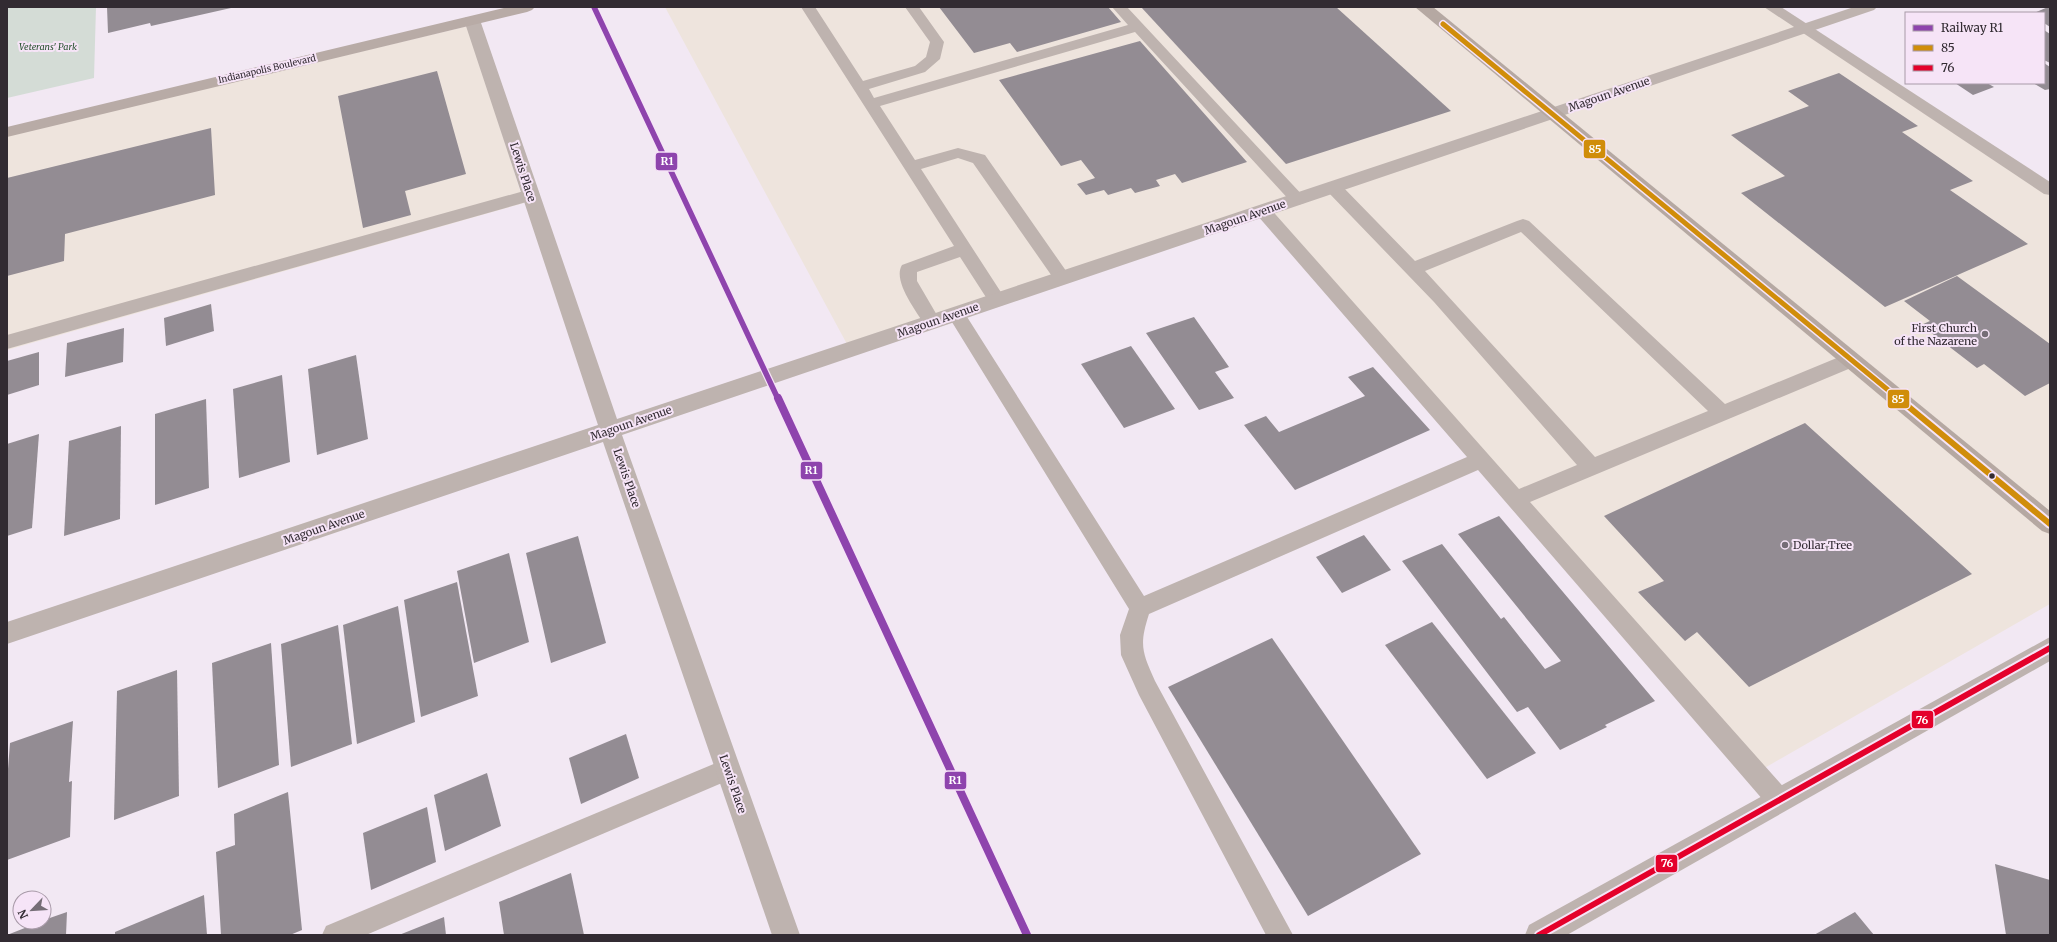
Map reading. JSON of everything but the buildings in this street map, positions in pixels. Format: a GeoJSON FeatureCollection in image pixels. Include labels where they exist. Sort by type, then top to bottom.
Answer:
{"type":"FeatureCollection","features":[{"type":"Feature","properties":{"kind":"main road","name":"Indianapolis Boulevard"},"geometry":{"type":"LineString","coordinates":[[7,132],[527,7]]}},
{"type":"Feature","properties":{"kind":"main road"},"geometry":{"type":"LineString","coordinates":[[1423,7],[2050,524]]}},
{"type":"Feature","properties":{"kind":"street","name":"Magoun Avenue"},"geometry":{"type":"LineString","coordinates":[[7,633],[1869,7]]}},
{"type":"Feature","properties":{"kind":"street","name":"Lewis Place"},"geometry":{"type":"LineString","coordinates":[[472,20],[610,430],[786,935]]}},
{"type":"Feature","properties":{"kind":"street"},"geometry":{"type":"LineString","coordinates":[[1539,935],[2050,648]]}},
{"type":"Feature","properties":{"kind":"lane"},"geometry":{"type":"LineString","coordinates":[[808,7],[997,300]]}},
{"type":"Feature","properties":{"kind":"lane"},"geometry":{"type":"LineString","coordinates":[[860,87],[920,69],[933,60],[937,42],[912,7]]}},
{"type":"Feature","properties":{"kind":"lane"},"geometry":{"type":"LineString","coordinates":[[1119,7],[1298,199]]}},
{"type":"Feature","properties":{"kind":"lane"},"geometry":{"type":"LineString","coordinates":[[1771,7],[2050,190]]}},
{"type":"Feature","properties":{"kind":"lane"},"geometry":{"type":"LineString","coordinates":[[871,104],[1138,27]]}},
{"type":"Feature","properties":{"kind":"lane"},"geometry":{"type":"LineString","coordinates":[[911,166],[958,153],[979,159],[1062,278]]}},
{"type":"Feature","properties":{"kind":"lane"},"geometry":{"type":"LineString","coordinates":[[1333,187],[1412,269],[1591,467]]}},
{"type":"Feature","properties":{"kind":"lane"},"geometry":{"type":"LineString","coordinates":[[7,342],[531,195]]}},
{"type":"Feature","properties":{"kind":"lane"},"geometry":{"type":"LineString","coordinates":[[1263,211],[1779,800]]}},
{"type":"Feature","properties":{"kind":"lane"},"geometry":{"type":"LineString","coordinates":[[1412,269],[1523,225],[1722,413]]}},
{"type":"Feature","properties":{"kind":"lane"},"geometry":{"type":"LineString","coordinates":[[932,322],[908,281],[908,269],[964,249]]}},
{"type":"Feature","properties":{"kind":"lane"},"geometry":{"type":"LineString","coordinates":[[956,314],[1140,608]]}},
{"type":"Feature","properties":{"kind":"lane"},"geometry":{"type":"LineString","coordinates":[[1515,499],[1851,360]]}},
{"type":"Feature","properties":{"kind":"lane"},"geometry":{"type":"LineString","coordinates":[[1280,935],[1151,695],[1132,655],[1131,635],[1140,608],[1480,460]]}},
{"type":"Feature","properties":{"kind":"lane"},"geometry":{"type":"LineString","coordinates":[[335,935],[728,769]]}},
{"type":"Feature","properties":{"kind":"shaded area"},"geometry":{"type":"Polygon","coordinates":[[[665,7],[1419,7],[2050,524],[2050,604],[1754,774],[1263,211],[848,346],[665,7]]]}},
{"type":"Feature","properties":{"kind":"shaded area"},"geometry":{"type":"Polygon","coordinates":[[[1428,7],[1766,7],[2050,194],[2050,518],[1428,7]]]}},
{"type":"Feature","properties":{"kind":"shaded area"},"geometry":{"type":"Polygon","coordinates":[[[468,26],[524,203],[7,350],[7,136],[468,26]]]}},
{"type":"Feature","properties":{"kind":"green space","name":"Veterans' Park"},"geometry":{"type":"Polygon","coordinates":[[[7,7],[96,7],[94,78],[7,98],[7,7]]]}},
{"type":"Feature","properties":{"kind":"rail line","name":"R1"},"geometry":{"type":"LineString","coordinates":[[594,7],[768,377],[1027,935]]}},
{"type":"Feature","properties":{"kind":"transit line","name":"85"},"geometry":{"type":"LineString","coordinates":[[1443,24],[2050,524]]}},
{"type":"Feature","properties":{"kind":"transit line","name":"76"},"geometry":{"type":"LineString","coordinates":[[1539,935],[2050,648]]}},
{"type":"Feature","properties":{"kind":"place","name":"First Church of the Nazarene"},"geometry":{"type":"Point","coordinates":[1985,334]}},
{"type":"Feature","properties":{"kind":"place","name":"Dollar Tree"},"geometry":{"type":"Point","coordinates":[1785,545]}}]}
